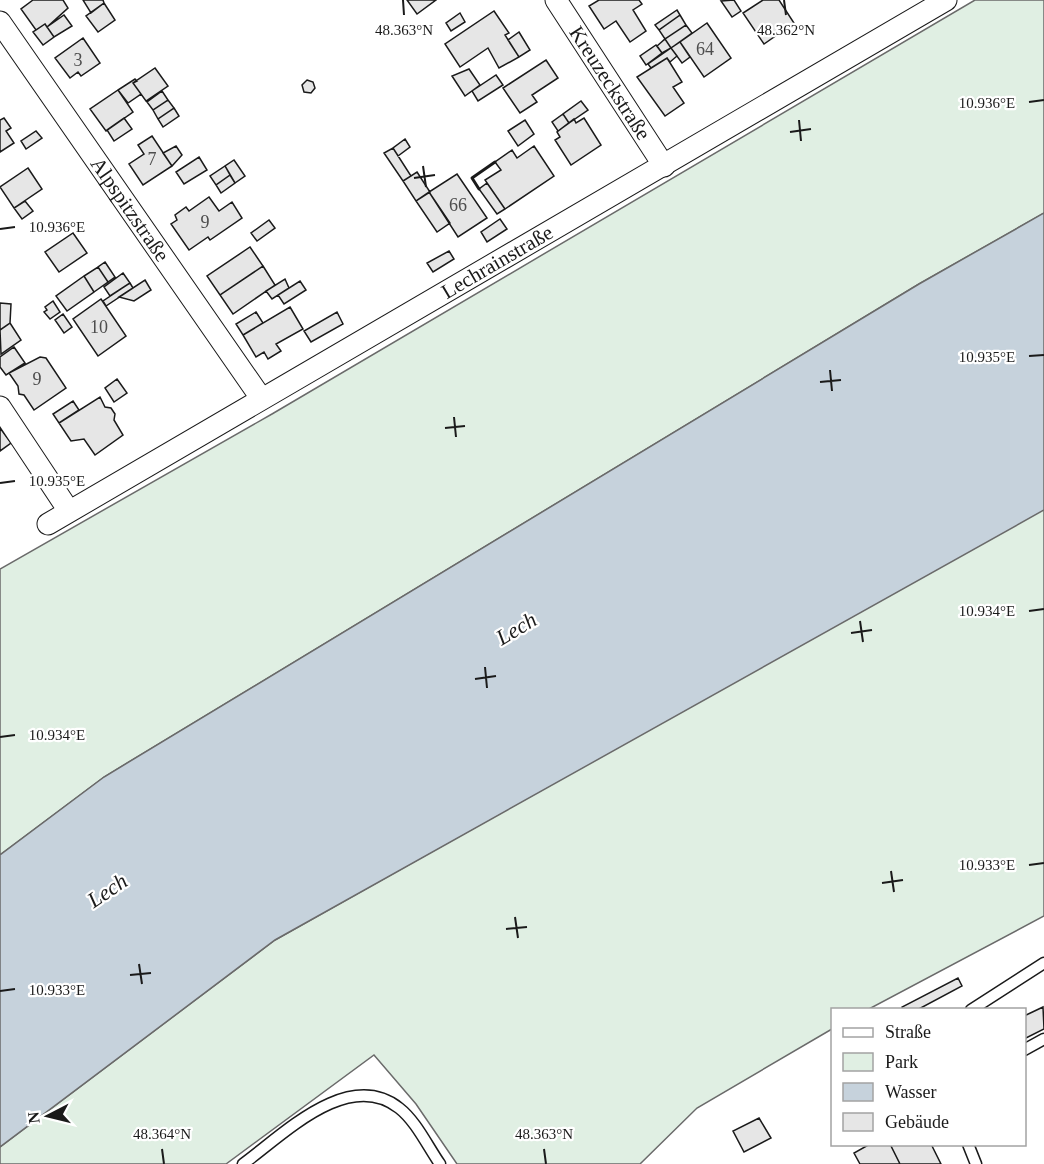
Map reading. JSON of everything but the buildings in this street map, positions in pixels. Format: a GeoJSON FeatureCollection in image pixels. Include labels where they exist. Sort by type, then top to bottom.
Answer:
{"type":"FeatureCollection","features":[{"type":"Feature","properties":{"kind":"street","name":"Kreuzeckstraße"},"geometry":{"type":"LineString","coordinates":[[556,0],[664,166]]}},
{"type":"Feature","properties":{"kind":"street","name":"Lechrainstraße"},"geometry":{"type":"LineString","coordinates":[[48,524],[946,0]]}},
{"type":"Feature","properties":{"kind":"street","name":"Alpspitzstraße"},"geometry":{"type":"LineString","coordinates":[[0,22],[261,398]]}},
{"type":"Feature","properties":{"kind":"street"},"geometry":{"type":"LineString","coordinates":[[0,407],[69,511]]}},
{"type":"Feature","properties":{"kind":"lane"},"geometry":{"type":"LineString","coordinates":[[974,1008],[1044,963]]}},
{"type":"Feature","properties":{"kind":"lane"},"geometry":{"type":"LineString","coordinates":[[1026,1049],[1044,1039]]}},
{"type":"Feature","properties":{"kind":"lane"},"geometry":{"type":"LineString","coordinates":[[243,1164],[321,1107],[350,1097],[368,1096],[383,1098],[401,1109],[440,1164]]}},
{"type":"Feature","properties":{"kind":"lane"},"geometry":{"type":"LineString","coordinates":[[969,1146],[976,1164]]}},
{"type":"Feature","properties":{"kind":"green space"},"geometry":{"type":"Polygon","coordinates":[[[975,0],[1044,0],[1044,213],[919,284],[104,777],[0,855],[0,569],[272,414],[975,0]]]}},
{"type":"Feature","properties":{"kind":"green space"},"geometry":{"type":"Polygon","coordinates":[[[1044,507],[1044,916],[871,1008],[831,1008],[831,1030],[697,1108],[640,1164],[457,1164],[416,1104],[374,1055],[226,1164],[0,1164],[0,1147],[275,940],[1044,507]]]}},
{"type":"Feature","properties":{"kind":"water","name":"Lech"},"geometry":{"type":"Polygon","coordinates":[[[1044,213],[1044,510],[275,940],[0,1147],[0,855],[104,777],[919,284],[1044,213]]]}},
{"type":"Feature","properties":{"kind":"wall"},"geometry":{"type":"LineString","coordinates":[[479,189],[472,178],[495,162]]}}]}
